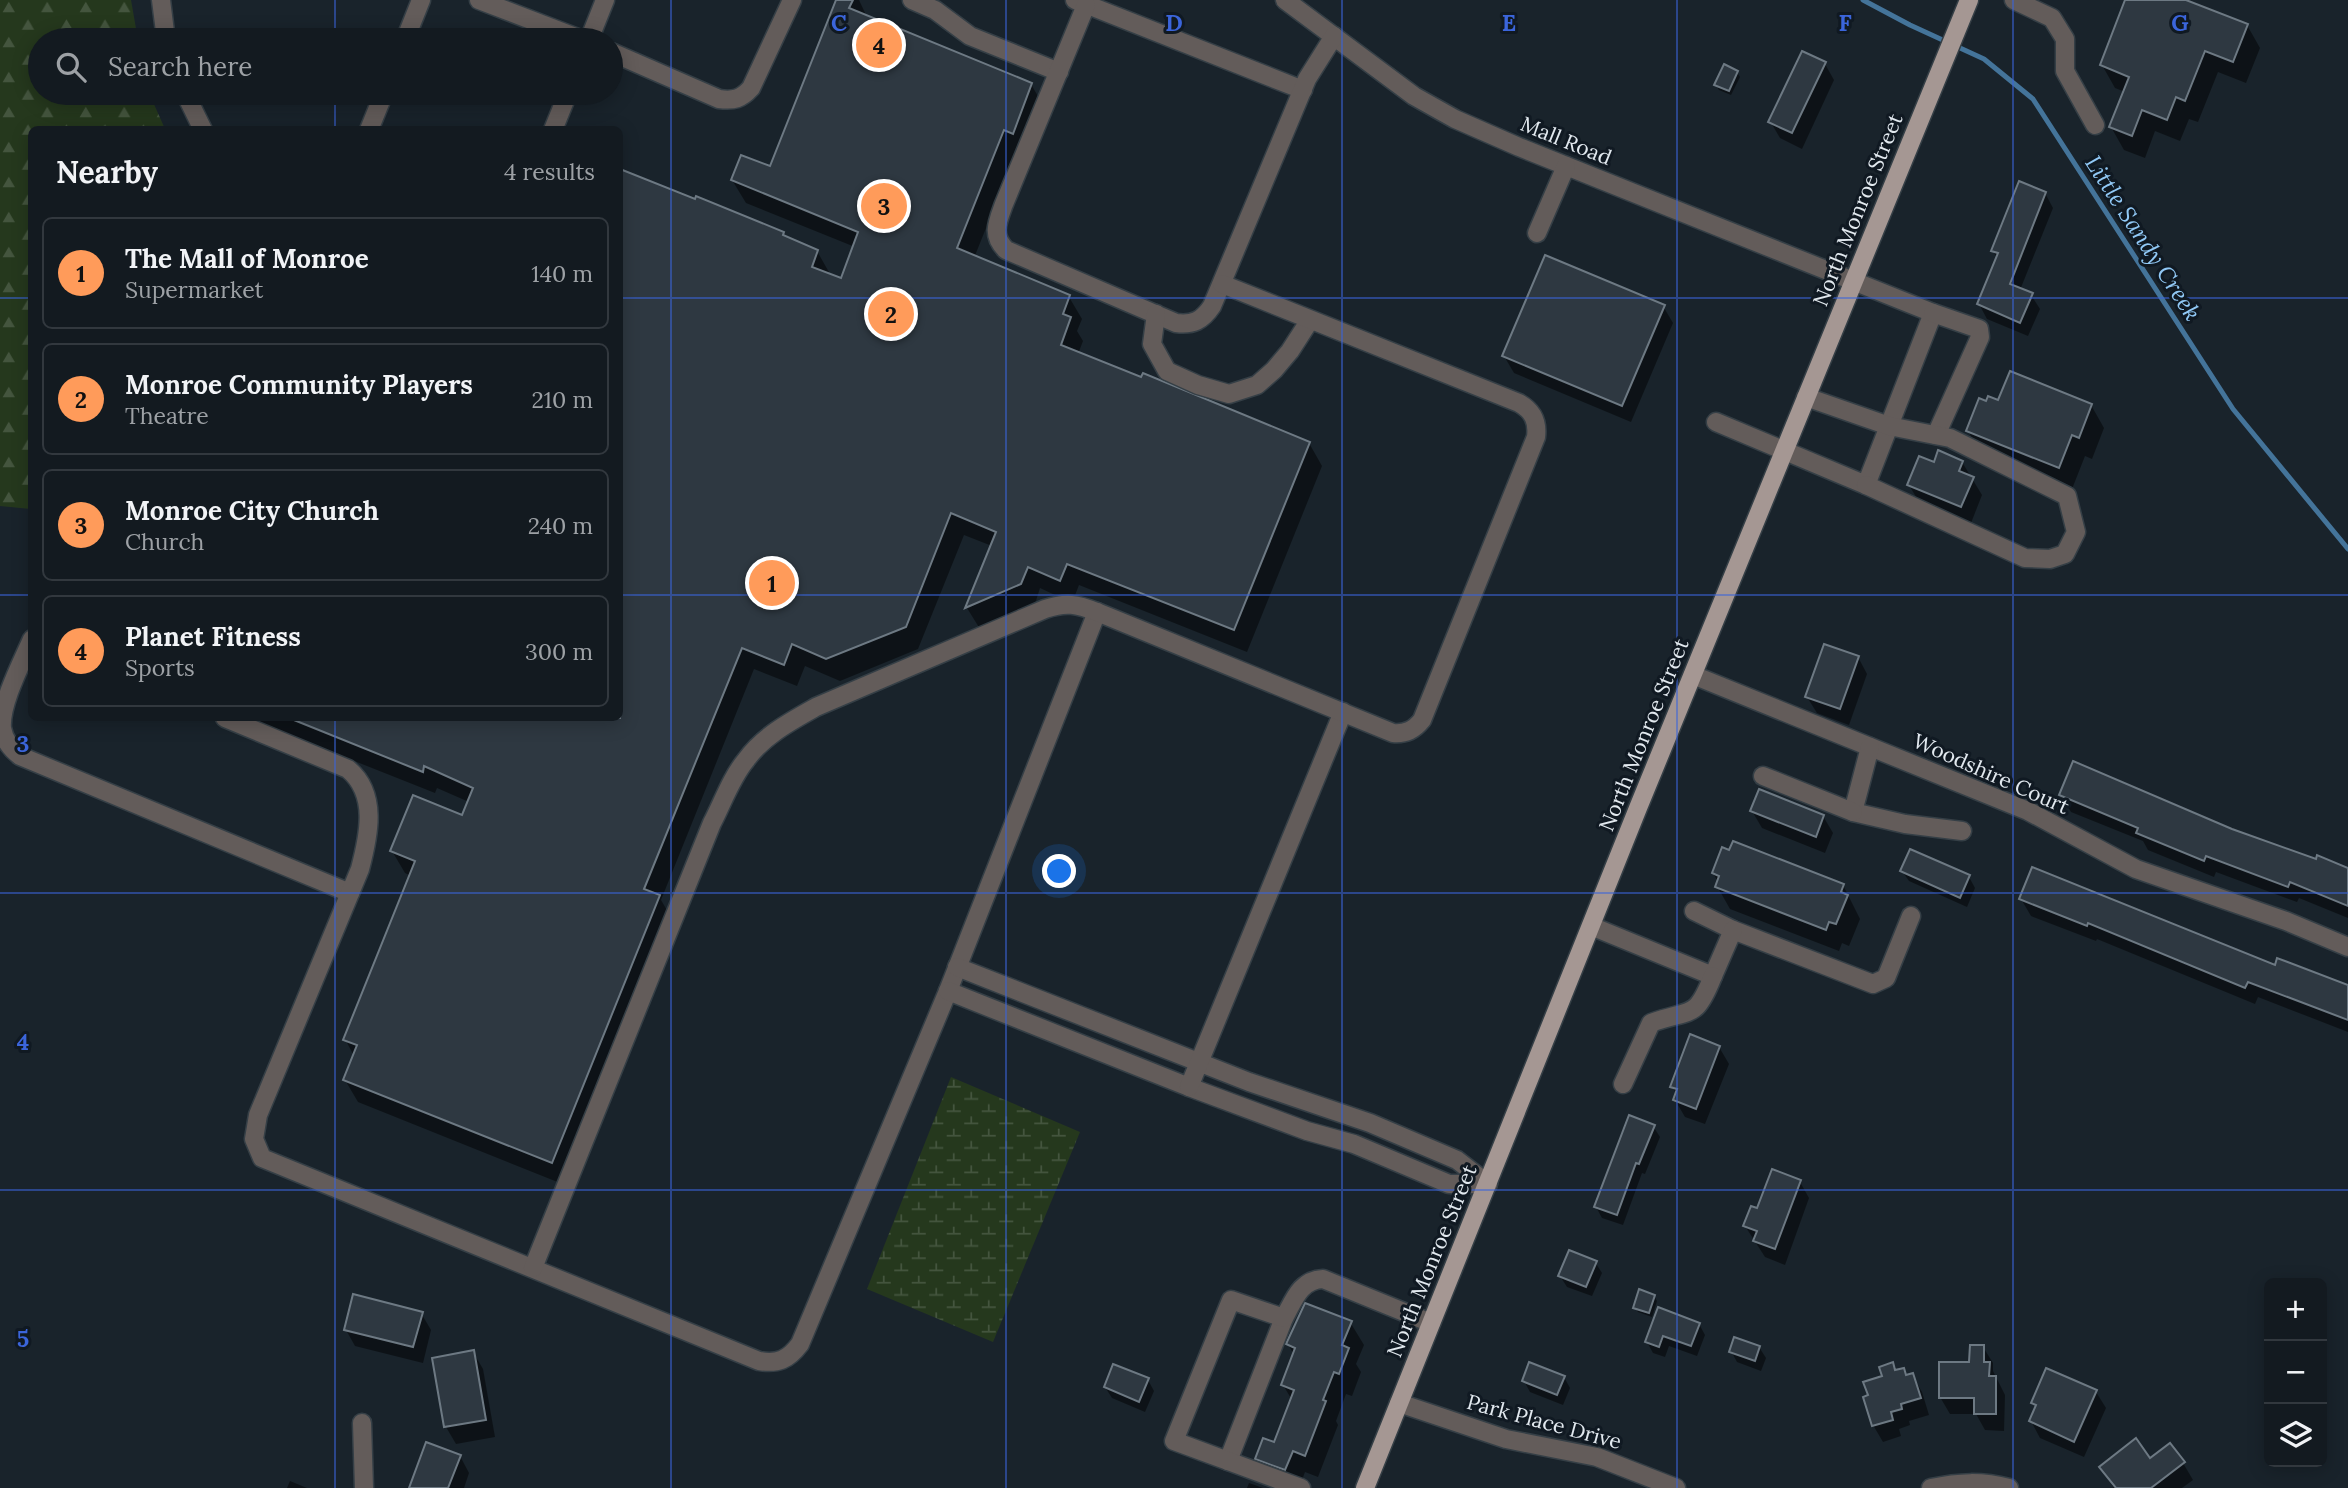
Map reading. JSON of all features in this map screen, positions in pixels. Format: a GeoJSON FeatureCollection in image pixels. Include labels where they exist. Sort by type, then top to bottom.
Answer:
{"type":"FeatureCollection","features":[{"type":"Feature","properties":{"kind":"main road","name":"North Monroe Street"},"geometry":{"type":"LineString","coordinates":[[1364,1488],[1969,0]]}},
{"type":"Feature","properties":{"kind":"street"},"geometry":{"type":"LineString","coordinates":[[162,0],[165,28]]}},
{"type":"Feature","properties":{"kind":"street"},"geometry":{"type":"LineString","coordinates":[[410,28],[421,0]]}},
{"type":"Feature","properties":{"kind":"street"},"geometry":{"type":"LineString","coordinates":[[479,0],[552,28]]}},
{"type":"Feature","properties":{"kind":"street"},"geometry":{"type":"LineString","coordinates":[[594,28],[606,0]]}},
{"type":"Feature","properties":{"kind":"street"},"geometry":{"type":"LineString","coordinates":[[623,57],[719,99],[740,99],[751,88],[792,0]]}},
{"type":"Feature","properties":{"kind":"street"},"geometry":{"type":"LineString","coordinates":[[912,0],[935,10],[970,36],[1059,72]]}},
{"type":"Feature","properties":{"kind":"street","name":"Mall Road"},"geometry":{"type":"LineString","coordinates":[[1285,0],[1414,96],[1455,119],[1853,282],[1979,328],[1980,337],[1936,435]]}},
{"type":"Feature","properties":{"kind":"street"},"geometry":{"type":"LineString","coordinates":[[2014,0],[2052,18],[2065,39],[2065,71],[2095,125]]}},
{"type":"Feature","properties":{"kind":"street"},"geometry":{"type":"LineString","coordinates":[[1303,90],[1081,2],[1059,72],[1004,204],[996,226],[996,235],[1006,250],[1176,323],[1198,322],[1212,306],[1303,90],[1319,57],[1334,36]]}},
{"type":"Feature","properties":{"kind":"street"},"geometry":{"type":"LineString","coordinates":[[191,105],[201,126]]}},
{"type":"Feature","properties":{"kind":"street"},"geometry":{"type":"LineString","coordinates":[[371,126],[379,105]]}},
{"type":"Feature","properties":{"kind":"street"},"geometry":{"type":"LineString","coordinates":[[555,126],[563,105]]}},
{"type":"Feature","properties":{"kind":"street"},"geometry":{"type":"LineString","coordinates":[[1537,233],[1566,166]]}},
{"type":"Feature","properties":{"kind":"street"},"geometry":{"type":"LineString","coordinates":[[533,1268],[712,823],[735,776],[746,759],[774,733],[816,707],[1045,609],[1065,603],[1097,612],[1393,733],[1408,732],[1416,728],[1422,720],[1536,437],[1533,415],[1519,403],[1222,284]]}},
{"type":"Feature","properties":{"kind":"street"},"geometry":{"type":"LineString","coordinates":[[1866,485],[1933,313]]}},
{"type":"Feature","properties":{"kind":"street"},"geometry":{"type":"LineString","coordinates":[[1156,314],[1152,344],[1167,371],[1198,385],[1229,394],[1257,385],[1274,370],[1310,320]]}},
{"type":"Feature","properties":{"kind":"street"},"geometry":{"type":"LineString","coordinates":[[1716,422],[1866,485],[2025,558],[2050,559],[2065,554],[2076,532],[2067,496],[1950,438],[1889,426],[1806,397]]}},
{"type":"Feature","properties":{"kind":"street"},"geometry":{"type":"LineString","coordinates":[[232,721],[335,763],[361,783],[368,803],[367,833],[360,869],[258,1115],[254,1139],[262,1158],[759,1361],[772,1363],[792,1355],[800,1344],[948,991],[1097,612]]}},
{"type":"Feature","properties":{"kind":"street"},"geometry":{"type":"LineString","coordinates":[[28,648],[6,704],[2,728],[8,743],[20,756],[350,893]]}},
{"type":"Feature","properties":{"kind":"street","name":"Woodshire Court"},"geometry":{"type":"LineString","coordinates":[[1693,676],[2028,811],[2136,869],[2286,921],[2348,947]]}},
{"type":"Feature","properties":{"kind":"street"},"geometry":{"type":"LineString","coordinates":[[1189,1087],[1343,712]]}},
{"type":"Feature","properties":{"kind":"street"},"geometry":{"type":"LineString","coordinates":[[1853,811],[1870,747]]}},
{"type":"Feature","properties":{"kind":"street"},"geometry":{"type":"LineString","coordinates":[[1763,776],[1853,811],[1905,824],[1962,831]]}},
{"type":"Feature","properties":{"kind":"street"},"geometry":{"type":"LineString","coordinates":[[1694,911],[1733,930],[1873,984],[1886,978],[1910,916]]}},
{"type":"Feature","properties":{"kind":"street"},"geometry":{"type":"LineString","coordinates":[[1591,926],[1713,976]]}},
{"type":"Feature","properties":{"kind":"street"},"geometry":{"type":"LineString","coordinates":[[1623,1084],[1651,1023],[1691,1013],[1703,1001],[1733,930]]}},
{"type":"Feature","properties":{"kind":"street"},"geometry":{"type":"LineString","coordinates":[[957,967],[1199,1063],[1382,1128],[1457,1160],[1488,1184]]}},
{"type":"Feature","properties":{"kind":"street"},"geometry":{"type":"LineString","coordinates":[[948,991],[1189,1087],[1307,1131],[1354,1144],[1449,1184],[1488,1184]]}},
{"type":"Feature","properties":{"kind":"street"},"geometry":{"type":"LineString","coordinates":[[1228,1461],[1284,1318],[1301,1287],[1314,1280],[1323,1279],[1431,1323]]}},
{"type":"Feature","properties":{"kind":"street"},"geometry":{"type":"LineString","coordinates":[[1284,1318],[1231,1300],[1174,1441],[1301,1488]]}},
{"type":"Feature","properties":{"kind":"street","name":"Park Place Drive"},"geometry":{"type":"LineString","coordinates":[[1399,1403],[1506,1439],[1597,1457],[1676,1488]]}},
{"type":"Feature","properties":{"kind":"street"},"geometry":{"type":"LineString","coordinates":[[362,1423],[364,1488]]}},
{"type":"Feature","properties":{"kind":"street"},"geometry":{"type":"LineString","coordinates":[[1931,1488],[1961,1482],[1987,1483],[2009,1488]]}},
{"type":"Feature","properties":{"kind":"green space"},"geometry":{"type":"Polygon","coordinates":[[[0,0],[131,0],[136,28],[28,28],[28,105],[154,105],[164,126],[28,126],[28,509],[0,506],[0,0]]]}},
{"type":"Feature","properties":{"kind":"green space"},"geometry":{"type":"Polygon","coordinates":[[[951,1077],[1080,1132],[993,1342],[867,1289],[951,1077]]]}},
{"type":"Feature","properties":{"kind":"building"},"geometry":{"type":"Polygon","coordinates":[[[836,0],[853,0],[849,8],[1032,83],[1013,134],[1004,130],[957,248],[1070,295],[1063,314],[1071,317],[1061,345],[1141,377],[1143,373],[1310,442],[1234,630],[1067,564],[1060,581],[1028,567],[1021,584],[965,608],[996,532],[951,513],[906,627],[826,659],[792,644],[784,665],[742,648],[644,889],[660,895],[552,1163],[343,1080],[357,1045],[343,1040],[415,861],[390,851],[413,795],[462,815],[473,788],[424,766],[423,772],[296,721],[623,721],[623,170],[784,232],[783,235],[818,250],[812,267],[841,278],[858,232],[731,180],[741,155],[770,166],[836,0]]]}},
{"type":"Feature","properties":{"kind":"building"},"geometry":{"type":"Polygon","coordinates":[[[2125,0],[2186,0],[2248,24],[2233,62],[2205,51],[2185,101],[2176,97],[2167,120],[2142,110],[2132,136],[2109,127],[2129,77],[2100,65],[2125,0]]]}},
{"type":"Feature","properties":{"kind":"building"},"geometry":{"type":"Polygon","coordinates":[[[1802,51],[1826,62],[1792,133],[1768,122],[1802,51]]]}},
{"type":"Feature","properties":{"kind":"building"},"geometry":{"type":"Polygon","coordinates":[[[1724,64],[1738,71],[1729,91],[1714,85],[1724,64]]]}},
{"type":"Feature","properties":{"kind":"building"},"geometry":{"type":"Polygon","coordinates":[[[2019,181],[2046,192],[2010,284],[2033,293],[2020,323],[1977,304],[1998,253],[1991,251],[2019,181]]]}},
{"type":"Feature","properties":{"kind":"building"},"geometry":{"type":"Polygon","coordinates":[[[1545,255],[1665,305],[1622,406],[1502,356],[1545,255]]]}},
{"type":"Feature","properties":{"kind":"building"},"geometry":{"type":"Polygon","coordinates":[[[2010,371],[2092,404],[2079,438],[2072,435],[2059,468],[1966,431],[1979,398],[1986,401],[1988,396],[1998,400],[2010,371]]]}},
{"type":"Feature","properties":{"kind":"building"},"geometry":{"type":"Polygon","coordinates":[[[1938,450],[1963,461],[1959,471],[1974,477],[1961,507],[1907,485],[1919,456],[1934,462],[1938,450]]]}},
{"type":"Feature","properties":{"kind":"building"},"geometry":{"type":"Polygon","coordinates":[[[1824,644],[1859,656],[1840,709],[1805,697],[1824,644]]]}},
{"type":"Feature","properties":{"kind":"building"},"geometry":{"type":"Polygon","coordinates":[[[2073,761],[2232,829],[2316,859],[2317,855],[2348,868],[2348,906],[2290,882],[2288,887],[2206,856],[2204,861],[2136,833],[2138,828],[2059,795],[2073,761]]]}},
{"type":"Feature","properties":{"kind":"building"},"geometry":{"type":"Polygon","coordinates":[[[1759,789],[1824,815],[1816,837],[1750,811],[1759,789]]]}},
{"type":"Feature","properties":{"kind":"building"},"geometry":{"type":"Polygon","coordinates":[[[1733,841],[1844,884],[1841,892],[1848,895],[1836,924],[1829,922],[1826,930],[1715,887],[1719,876],[1712,873],[1722,847],[1729,850],[1733,841]]]}},
{"type":"Feature","properties":{"kind":"building"},"geometry":{"type":"Polygon","coordinates":[[[1910,849],[1970,875],[1960,898],[1900,871],[1910,849]]]}},
{"type":"Feature","properties":{"kind":"building"},"geometry":{"type":"Polygon","coordinates":[[[2032,867],[2275,965],[2277,958],[2348,985],[2348,1020],[2248,982],[2245,988],[2088,923],[2087,926],[2019,899],[2032,867]]]}},
{"type":"Feature","properties":{"kind":"building"},"geometry":{"type":"Polygon","coordinates":[[[1690,1034],[1720,1046],[1696,1109],[1673,1100],[1677,1089],[1670,1087],[1690,1034]]]}},
{"type":"Feature","properties":{"kind":"building"},"geometry":{"type":"Polygon","coordinates":[[[1629,1115],[1655,1125],[1639,1164],[1636,1163],[1617,1215],[1594,1207],[1629,1115]]]}},
{"type":"Feature","properties":{"kind":"building"},"geometry":{"type":"Polygon","coordinates":[[[1772,1169],[1801,1180],[1775,1249],[1753,1241],[1757,1231],[1743,1226],[1751,1206],[1757,1208],[1772,1169]]]}},
{"type":"Feature","properties":{"kind":"building"},"geometry":{"type":"Polygon","coordinates":[[[1569,1250],[1597,1261],[1586,1287],[1558,1276],[1569,1250]]]}},
{"type":"Feature","properties":{"kind":"building"},"geometry":{"type":"Polygon","coordinates":[[[1639,1289],[1655,1295],[1649,1313],[1633,1308],[1639,1289]]]}},
{"type":"Feature","properties":{"kind":"building"},"geometry":{"type":"Polygon","coordinates":[[[353,1294],[423,1312],[413,1347],[344,1330],[353,1294]]]}},
{"type":"Feature","properties":{"kind":"building"},"geometry":{"type":"Polygon","coordinates":[[[1305,1303],[1352,1321],[1342,1345],[1349,1348],[1339,1374],[1334,1372],[1305,1456],[1293,1451],[1285,1470],[1255,1459],[1263,1438],[1274,1442],[1294,1390],[1281,1385],[1295,1348],[1286,1344],[1305,1303]]]}},
{"type":"Feature","properties":{"kind":"building"},"geometry":{"type":"Polygon","coordinates":[[[1658,1307],[1700,1323],[1691,1346],[1663,1336],[1659,1347],[1645,1342],[1658,1307]]]}},
{"type":"Feature","properties":{"kind":"building"},"geometry":{"type":"Polygon","coordinates":[[[1734,1337],[1760,1346],[1755,1361],[1729,1352],[1734,1337]]]}},
{"type":"Feature","properties":{"kind":"building"},"geometry":{"type":"Polygon","coordinates":[[[1970,1345],[1984,1345],[1984,1362],[1990,1362],[1989,1376],[1996,1376],[1996,1414],[1974,1414],[1974,1398],[1939,1398],[1939,1362],[1969,1362],[1970,1345]]]}},
{"type":"Feature","properties":{"kind":"building"},"geometry":{"type":"Polygon","coordinates":[[[474,1350],[486,1420],[444,1427],[432,1358],[474,1350]]]}},
{"type":"Feature","properties":{"kind":"building"},"geometry":{"type":"Polygon","coordinates":[[[1529,1362],[1565,1376],[1557,1395],[1522,1381],[1529,1362]]]}},
{"type":"Feature","properties":{"kind":"building"},"geometry":{"type":"Polygon","coordinates":[[[1893,1362],[1895,1370],[1904,1368],[1906,1375],[1913,1373],[1921,1398],[1901,1404],[1902,1409],[1891,1412],[1893,1420],[1872,1426],[1863,1397],[1868,1395],[1863,1382],[1882,1376],[1879,1367],[1893,1362]]]}},
{"type":"Feature","properties":{"kind":"building"},"geometry":{"type":"Polygon","coordinates":[[[1113,1364],[1149,1378],[1139,1402],[1104,1387],[1113,1364]]]}},
{"type":"Feature","properties":{"kind":"building"},"geometry":{"type":"Polygon","coordinates":[[[2046,1368],[2097,1390],[2074,1442],[2029,1421],[2036,1405],[2031,1403],[2046,1368]]]}},
{"type":"Feature","properties":{"kind":"building"},"geometry":{"type":"Polygon","coordinates":[[[2136,1438],[2150,1458],[2170,1443],[2185,1462],[2151,1488],[2116,1488],[2099,1467],[2136,1438]]]}},
{"type":"Feature","properties":{"kind":"building"},"geometry":{"type":"Polygon","coordinates":[[[426,1442],[461,1455],[448,1488],[409,1488],[426,1442]]]}},
{"type":"Feature","properties":{"kind":"waterway","name":"Little Sandy Creek"},"geometry":{"type":"LineString","coordinates":[[1863,0],[1984,59],[2033,99],[2233,409],[2348,549]]}},
{"type":"Feature","properties":{"kind":"place","name":"Planet Fitness"},"geometry":{"type":"Point","coordinates":[879,45]}},
{"type":"Feature","properties":{"kind":"place","name":"Monroe City Church"},"geometry":{"type":"Point","coordinates":[884,206]}},
{"type":"Feature","properties":{"kind":"place","name":"Monroe Community Players"},"geometry":{"type":"Point","coordinates":[891,314]}},
{"type":"Feature","properties":{"kind":"place","name":"The Mall of Monroe"},"geometry":{"type":"Point","coordinates":[772,583]}}]}
